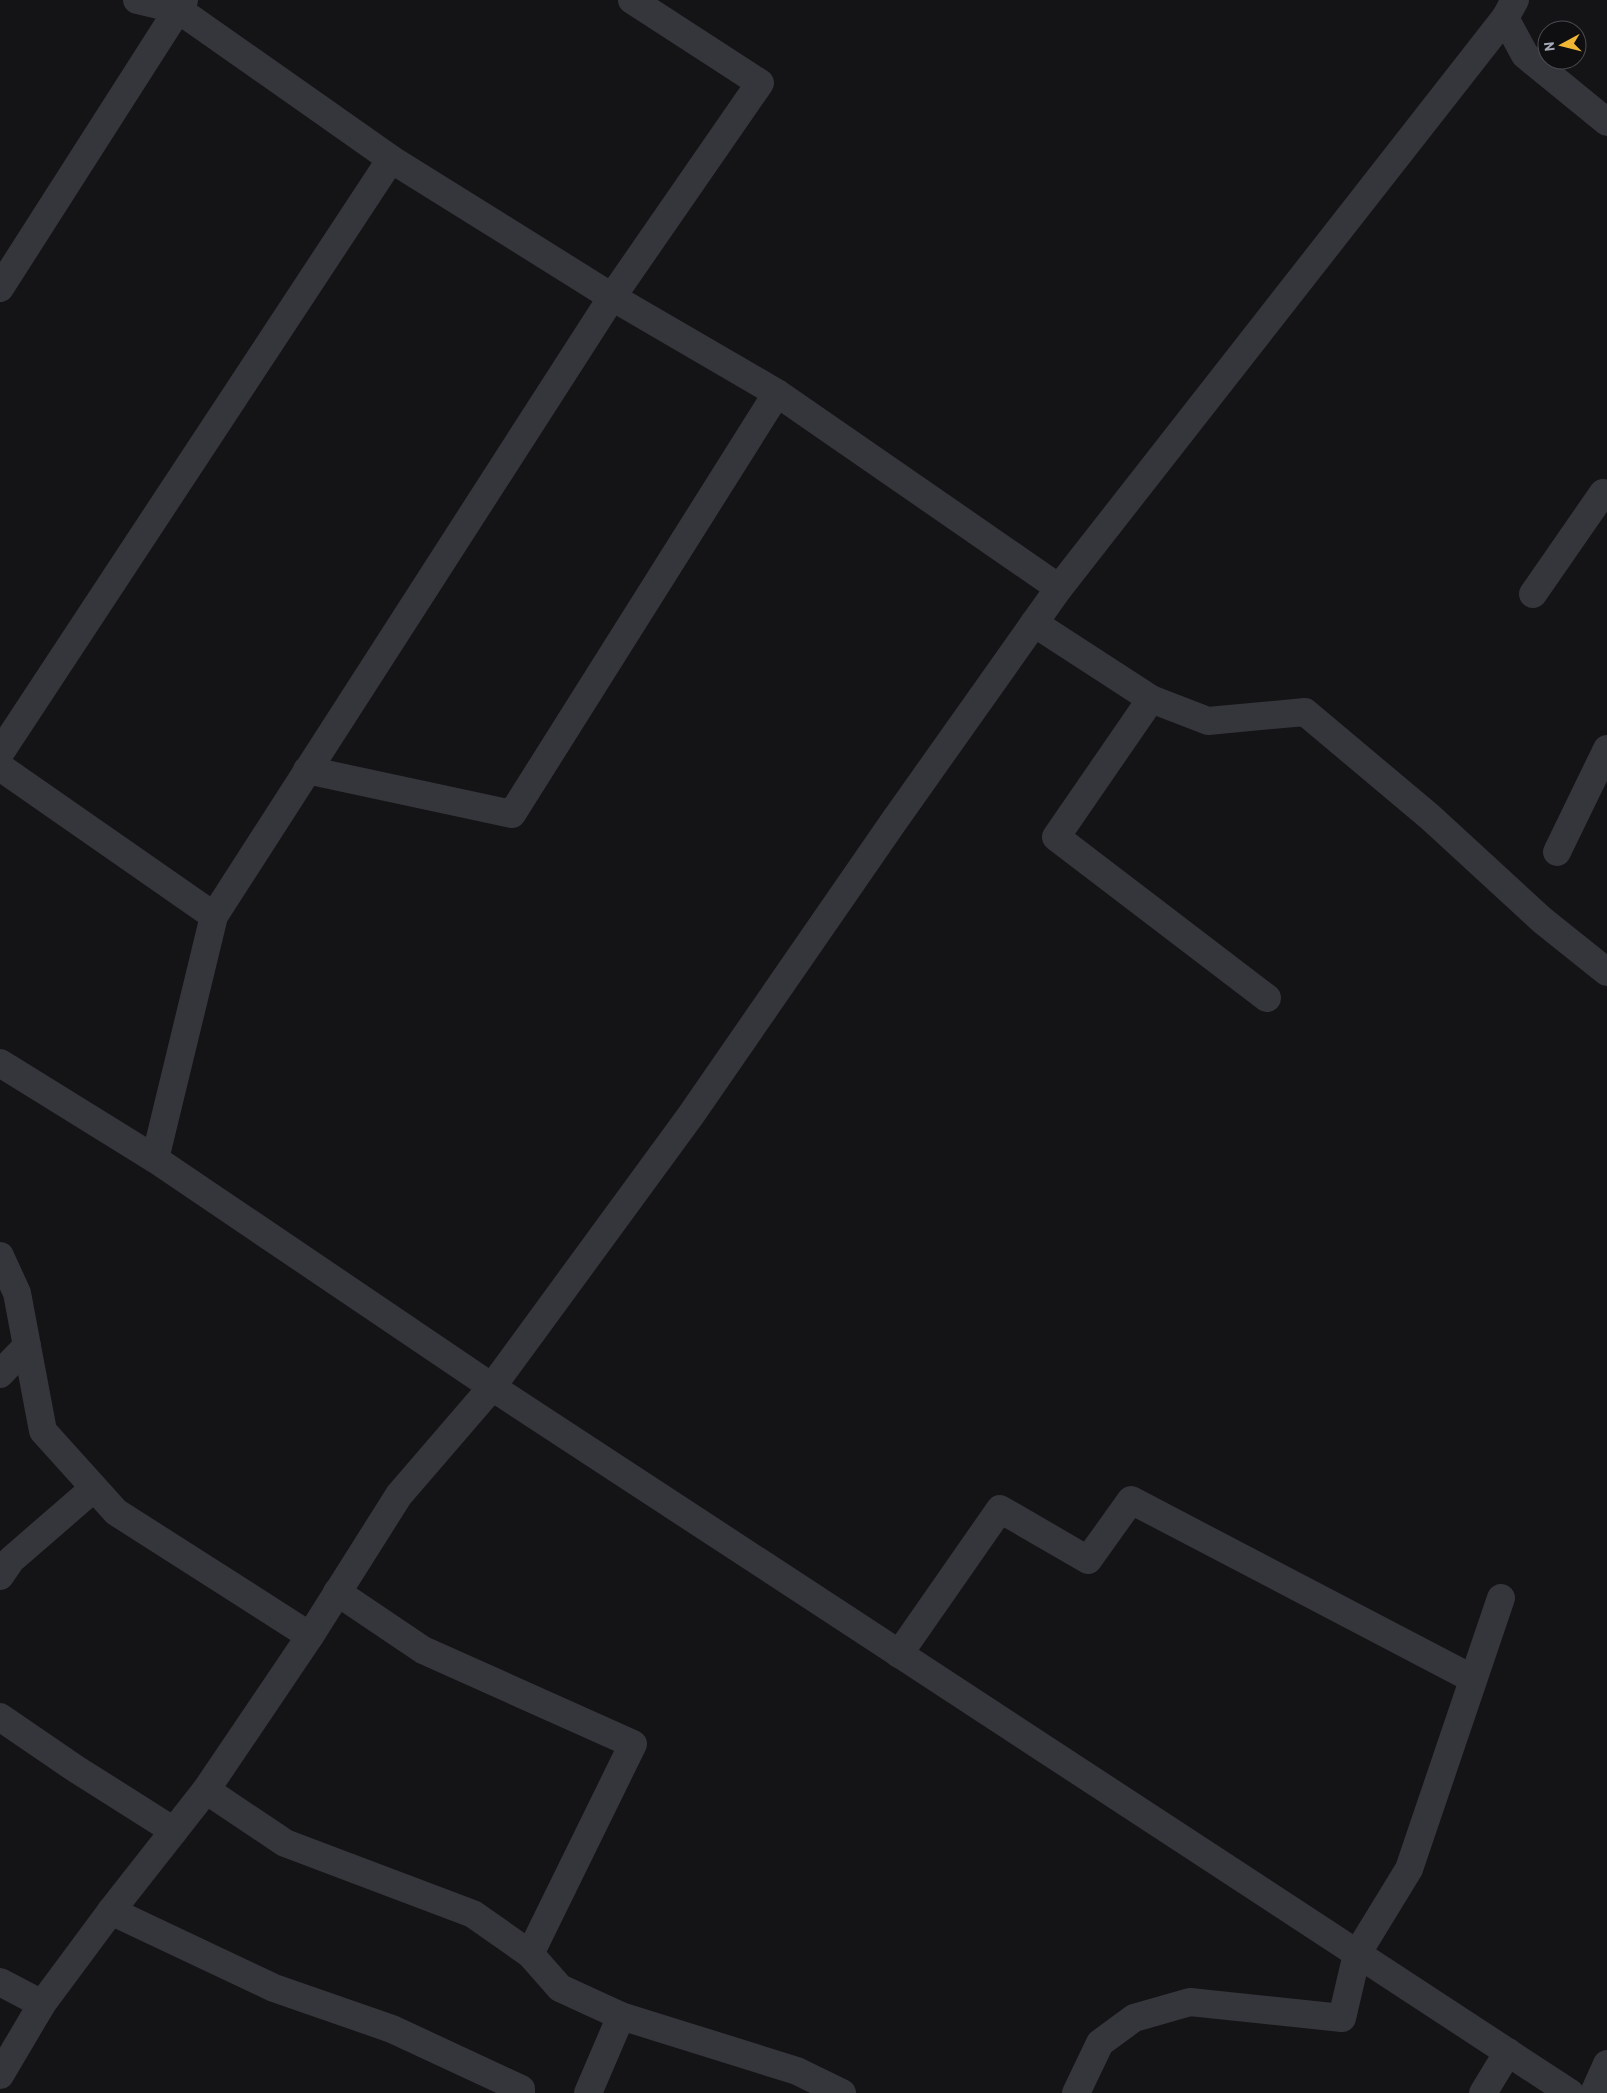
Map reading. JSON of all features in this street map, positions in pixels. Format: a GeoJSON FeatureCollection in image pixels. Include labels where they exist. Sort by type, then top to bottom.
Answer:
{"type":"FeatureCollection","features":[{"type":"Feature","properties":{"kind":"street"},"geometry":{"type":"LineString","coordinates":[[137,0],[182,5],[391,159],[612,297],[777,393],[1059,588]]}},
{"type":"Feature","properties":{"kind":"street"},"geometry":{"type":"LineString","coordinates":[[155,1159],[214,916],[612,297],[760,83],[632,0]]}},
{"type":"Feature","properties":{"kind":"street"},"geometry":{"type":"LineString","coordinates":[[0,288],[182,5]]}},
{"type":"Feature","properties":{"kind":"street"},"geometry":{"type":"LineString","coordinates":[[1510,9],[1524,55],[1607,122]]}},
{"type":"Feature","properties":{"kind":"street"},"geometry":{"type":"LineString","coordinates":[[0,2075],[42,2004],[111,1911],[206,1790],[310,1636],[399,1495],[492,1388],[691,1115],[892,824],[1059,588],[1510,9]]}},
{"type":"Feature","properties":{"kind":"street"},"geometry":{"type":"LineString","coordinates":[[0,753],[391,159]]}},
{"type":"Feature","properties":{"kind":"street"},"geometry":{"type":"LineString","coordinates":[[307,770],[512,814],[777,393]]}},
{"type":"Feature","properties":{"kind":"street"},"geometry":{"type":"LineString","coordinates":[[1533,594],[1603,493],[1607,496]]}},
{"type":"Feature","properties":{"kind":"street"},"geometry":{"type":"LineString","coordinates":[[1034,623],[1151,700],[1208,721],[1305,712],[1430,816],[1542,920],[1607,972]]}},
{"type":"Feature","properties":{"kind":"street"},"geometry":{"type":"LineString","coordinates":[[1151,700],[1056,836],[1267,998]]}},
{"type":"Feature","properties":{"kind":"street"},"geometry":{"type":"LineString","coordinates":[[1557,852],[1607,749]]}},
{"type":"Feature","properties":{"kind":"street"},"geometry":{"type":"LineString","coordinates":[[0,767],[214,916]]}},
{"type":"Feature","properties":{"kind":"street"},"geometry":{"type":"LineString","coordinates":[[0,1063],[155,1159],[492,1388],[1570,2093]]}},
{"type":"Feature","properties":{"kind":"street"},"geometry":{"type":"LineString","coordinates":[[0,1256],[17,1293],[43,1431],[116,1512],[310,1636]]}},
{"type":"Feature","properties":{"kind":"street"},"geometry":{"type":"LineString","coordinates":[[0,1374],[27,1346]]}},
{"type":"Feature","properties":{"kind":"street"},"geometry":{"type":"LineString","coordinates":[[0,1576],[11,1560],[94,1488]]}},
{"type":"Feature","properties":{"kind":"street"},"geometry":{"type":"LineString","coordinates":[[899,1654],[1000,1509],[1088,1560],[1131,1500],[1473,1679]]}},
{"type":"Feature","properties":{"kind":"street"},"geometry":{"type":"LineString","coordinates":[[337,1592],[423,1650],[633,1744],[530,1954]]}},
{"type":"Feature","properties":{"kind":"street"},"geometry":{"type":"LineString","coordinates":[[1076,2093],[1100,2044],[1134,2018],[1190,2002],[1342,2018],[1357,1954],[1409,1869],[1502,1598]]}},
{"type":"Feature","properties":{"kind":"street"},"geometry":{"type":"LineString","coordinates":[[0,1717],[76,1770],[174,1831]]}},
{"type":"Feature","properties":{"kind":"street"},"geometry":{"type":"LineString","coordinates":[[206,1790],[285,1843],[473,1914],[530,1954],[560,1988],[622,2016],[797,2071],[842,2093]]}},
{"type":"Feature","properties":{"kind":"street"},"geometry":{"type":"LineString","coordinates":[[111,1911],[274,1988],[392,2029],[521,2088],[521,2093]]}},
{"type":"Feature","properties":{"kind":"street"},"geometry":{"type":"LineString","coordinates":[[0,1982],[42,2004]]}},
{"type":"Feature","properties":{"kind":"street"},"geometry":{"type":"LineString","coordinates":[[588,2093],[622,2016]]}},
{"type":"Feature","properties":{"kind":"street"},"geometry":{"type":"LineString","coordinates":[[1483,2093],[1508,2052]]}},
{"type":"Feature","properties":{"kind":"street"},"geometry":{"type":"LineString","coordinates":[[1594,2093],[1607,2064]]}}]}
